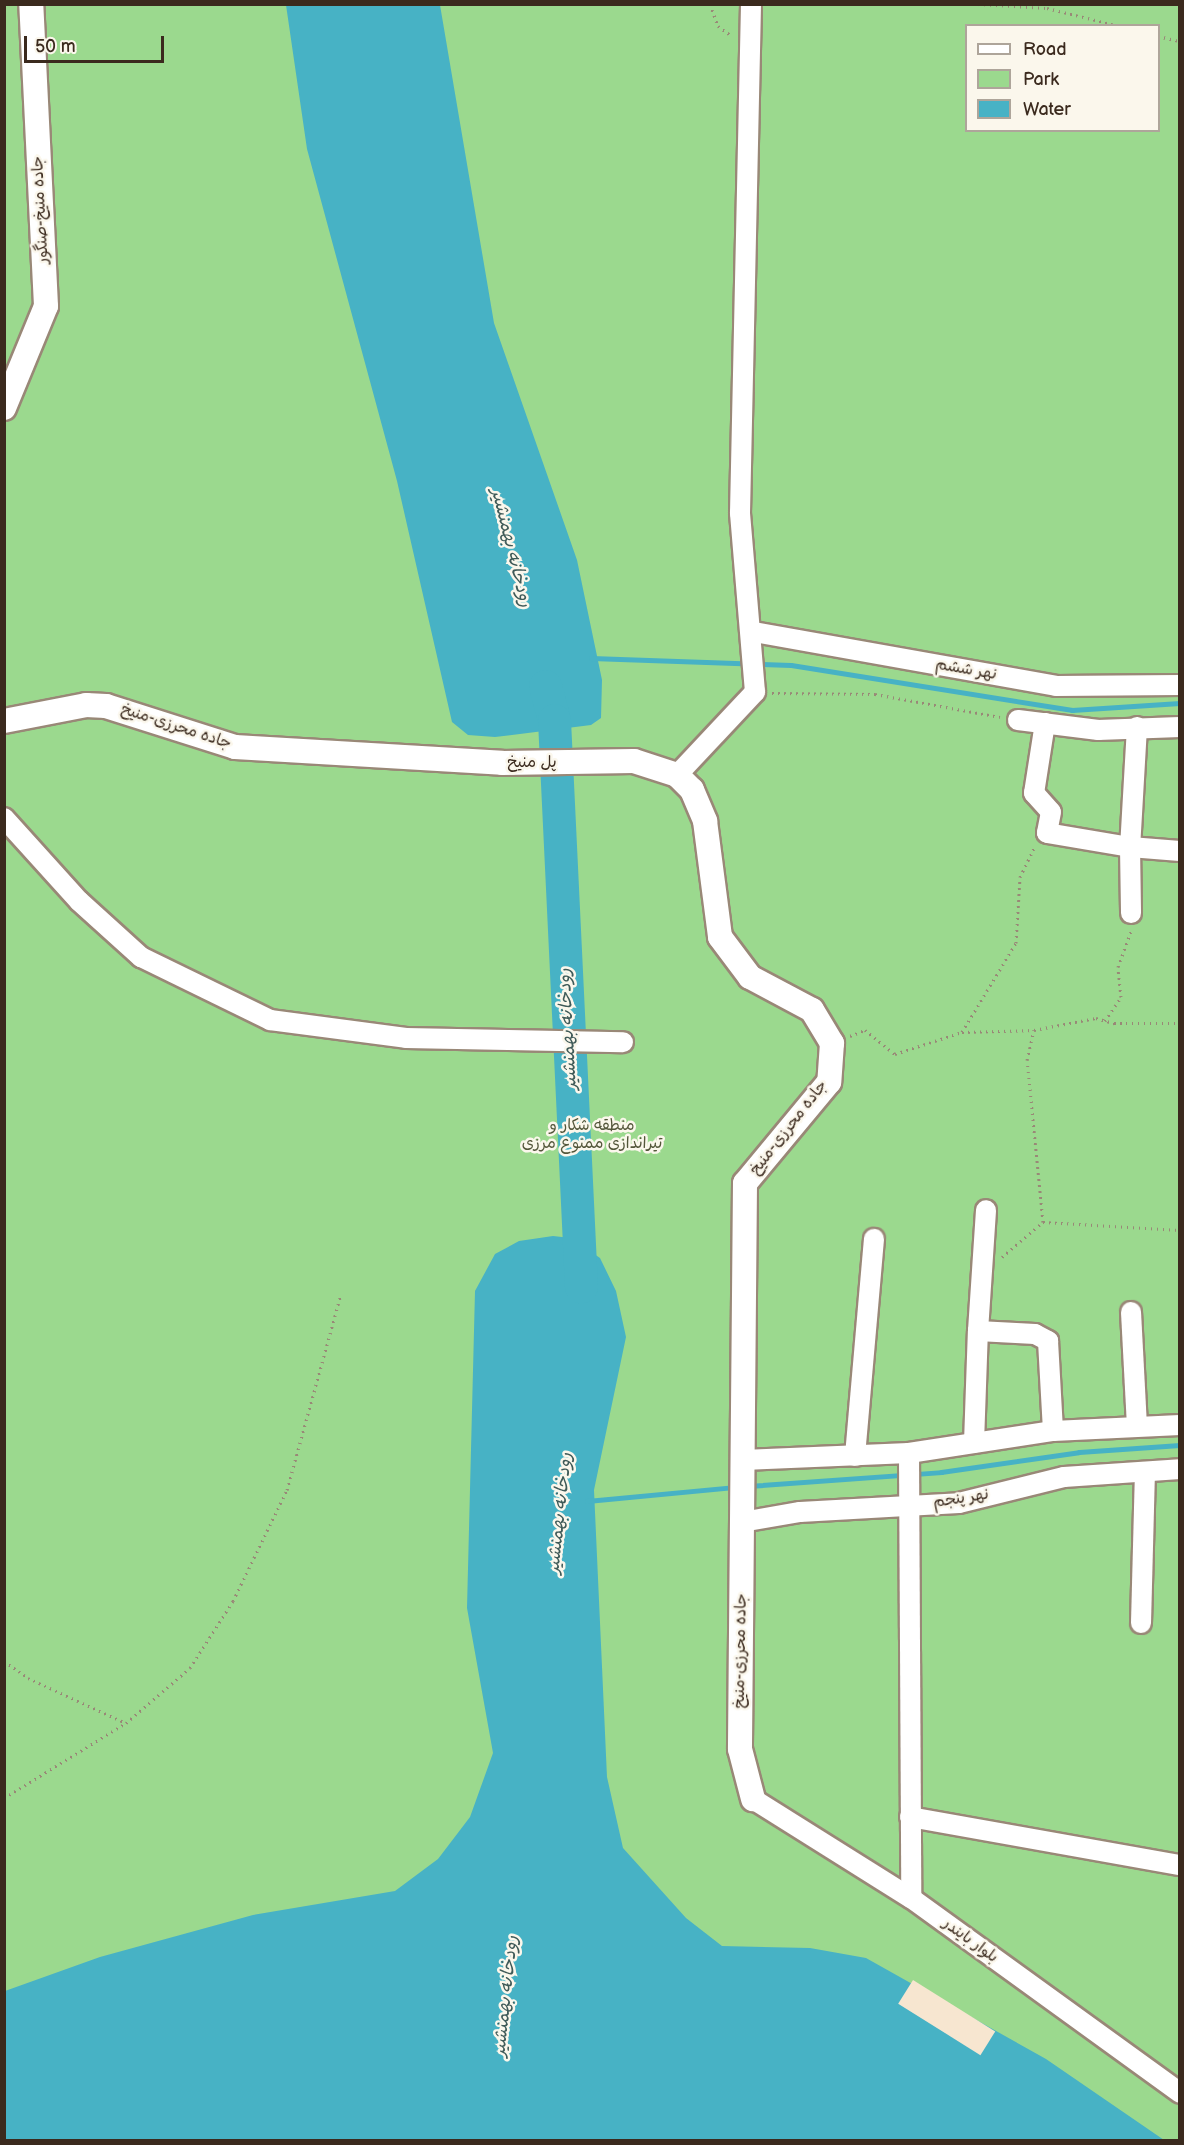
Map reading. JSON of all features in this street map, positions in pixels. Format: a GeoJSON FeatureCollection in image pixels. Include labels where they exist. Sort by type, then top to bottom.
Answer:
{"type":"FeatureCollection","features":[{"type":"Feature","properties":{"kind":"main road","name":"جاده منیخ-صنگور"},"geometry":{"type":"LineString","coordinates":[[4,408],[46,306],[31,4]]}},
{"type":"Feature","properties":{"kind":"main road","name":"جاده محرزی-منیخ"},"geometry":{"type":"LineString","coordinates":[[4,721],[86,705],[106,706],[235,747],[385,755]]}},
{"type":"Feature","properties":{"kind":"main road","name":"پل منیخ"},"geometry":{"type":"LineString","coordinates":[[385,755],[502,763],[634,761],[677,775]]}},
{"type":"Feature","properties":{"kind":"main road"},"geometry":{"type":"LineString","coordinates":[[677,775],[699,802],[705,821],[713,915],[726,947],[750,977],[812,1010],[831,1044]]}},
{"type":"Feature","properties":{"kind":"main road","name":"جاده محرزی-منیخ"},"geometry":{"type":"LineString","coordinates":[[753,1799],[740,1749],[745,1183],[829,1082],[831,1044]]}},
{"type":"Feature","properties":{"kind":"street"},"geometry":{"type":"LineString","coordinates":[[677,775],[755,686],[754,640],[740,513],[751,4]]}},
{"type":"Feature","properties":{"kind":"street","name":"نهر ششم"},"geometry":{"type":"LineString","coordinates":[[754,640],[1056,686],[1179,685]]}},
{"type":"Feature","properties":{"kind":"street"},"geometry":{"type":"LineString","coordinates":[[1018,720],[1045,723],[1179,727]]}},
{"type":"Feature","properties":{"kind":"street"},"geometry":{"type":"LineString","coordinates":[[1045,723],[1034,793],[1051,812],[1047,833],[1130,847],[1179,851]]}},
{"type":"Feature","properties":{"kind":"street"},"geometry":{"type":"LineString","coordinates":[[1131,913],[1130,847],[1137,727]]}},
{"type":"Feature","properties":{"kind":"street"},"geometry":{"type":"LineString","coordinates":[[4,818],[79,901],[141,957],[270,1020],[406,1038],[623,1042]]}},
{"type":"Feature","properties":{"kind":"street"},"geometry":{"type":"LineString","coordinates":[[974,1443],[986,1210]]}},
{"type":"Feature","properties":{"kind":"street"},"geometry":{"type":"LineString","coordinates":[[855,1456],[874,1239]]}},
{"type":"Feature","properties":{"kind":"street"},"geometry":{"type":"LineString","coordinates":[[1131,1312],[1137,1425]]}},
{"type":"Feature","properties":{"kind":"street"},"geometry":{"type":"LineString","coordinates":[[978,1331],[1035,1334],[1048,1341],[1053,1431]]}},
{"type":"Feature","properties":{"kind":"street"},"geometry":{"type":"LineString","coordinates":[[743,1465],[855,1456],[909,1457],[974,1443],[1053,1431],[1137,1425],[1179,1425]]}},
{"type":"Feature","properties":{"kind":"street"},"geometry":{"type":"LineString","coordinates":[[909,1457],[911,1898]]}},
{"type":"Feature","properties":{"kind":"street","name":"نهر پنجم"},"geometry":{"type":"LineString","coordinates":[[742,1511],[958,1503],[1064,1477],[1179,1469]]}},
{"type":"Feature","properties":{"kind":"street"},"geometry":{"type":"LineString","coordinates":[[1141,1623],[1145,1472]]}},
{"type":"Feature","properties":{"kind":"street","name":"بلوار بایندر"},"geometry":{"type":"LineString","coordinates":[[753,1799],[911,1898],[1179,2093]]}},
{"type":"Feature","properties":{"kind":"street"},"geometry":{"type":"LineString","coordinates":[[910,1817],[1179,1865]]}},
{"type":"Feature","properties":{"kind":"path"},"geometry":{"type":"LineString","coordinates":[[710,4],[718,26],[750,48]]}},
{"type":"Feature","properties":{"kind":"path"},"geometry":{"type":"LineString","coordinates":[[978,4],[1047,8],[1111,24]]}},
{"type":"Feature","properties":{"kind":"path"},"geometry":{"type":"LineString","coordinates":[[1160,36],[1179,41]]}},
{"type":"Feature","properties":{"kind":"path"},"geometry":{"type":"LineString","coordinates":[[755,686],[875,694],[1018,720]]}},
{"type":"Feature","properties":{"kind":"path"},"geometry":{"type":"LineString","coordinates":[[962,1032],[1016,944],[1020,877],[1030,852],[1047,833]]}},
{"type":"Feature","properties":{"kind":"path"},"geometry":{"type":"LineString","coordinates":[[1105,1021],[1121,997],[1118,967],[1131,913]]}},
{"type":"Feature","properties":{"kind":"path"},"geometry":{"type":"LineString","coordinates":[[831,1044],[865,1030],[895,1054],[962,1032],[1034,1030],[1096,1018],[1105,1021],[1179,1023]]}},
{"type":"Feature","properties":{"kind":"path"},"geometry":{"type":"LineString","coordinates":[[1034,1030],[1027,1060],[1043,1222]]}},
{"type":"Feature","properties":{"kind":"path"},"geometry":{"type":"LineString","coordinates":[[981,1275],[1043,1222],[1179,1230]]}},
{"type":"Feature","properties":{"kind":"path"},"geometry":{"type":"LineString","coordinates":[[4,1798],[126,1723],[190,1668],[233,1601],[287,1490],[340,1296]]}},
{"type":"Feature","properties":{"kind":"path"},"geometry":{"type":"LineString","coordinates":[[4,1661],[28,1678],[126,1723]]}},
{"type":"Feature","properties":{"kind":"green space","name":"منطقه شکار و تیراندازی ممنوع مرزی"},"geometry":{"type":"Polygon","coordinates":[[[5,5],[1179,5],[1179,2140],[5,2140],[5,5]]]}},
{"type":"Feature","properties":{"kind":"water"},"geometry":{"type":"Polygon","coordinates":[[[286,5],[440,5],[494,323],[577,560],[602,680],[601,718],[591,725],[495,737],[468,735],[452,722],[397,481],[307,149],[286,5]]]}},
{"type":"Feature","properties":{"kind":"water"},"geometry":{"type":"Polygon","coordinates":[[[553,1236],[571,1238],[600,1258],[616,1291],[626,1337],[594,1490],[607,1777],[623,1848],[686,1918],[722,1946],[810,1948],[866,1958],[1046,2059],[1164,2140],[5,2140],[5,1991],[100,1957],[253,1915],[395,1891],[438,1859],[470,1817],[493,1753],[467,1608],[475,1291],[495,1254],[519,1241],[553,1236]]]}},
{"type":"Feature","properties":{"kind":"pier"},"geometry":{"type":"Polygon","coordinates":[[[913,1980],[995,2031],[980,2055],[898,2004],[913,1980]]]}},
{"type":"Feature","properties":{"kind":"waterway"},"geometry":{"type":"LineString","coordinates":[[591,658],[791,665],[1072,710],[1180,703]]}},
{"type":"Feature","properties":{"kind":"waterway","name":"رودخانه بهمنشیر"},"geometry":{"type":"LineString","coordinates":[[545,686],[554,720],[581,1286]]}},
{"type":"Feature","properties":{"kind":"waterway"},"geometry":{"type":"LineString","coordinates":[[748,1486],[941,1472],[1079,1452],[1180,1445]]}},
{"type":"Feature","properties":{"kind":"waterway"},"geometry":{"type":"LineString","coordinates":[[587,1501],[736,1487]]}}]}
